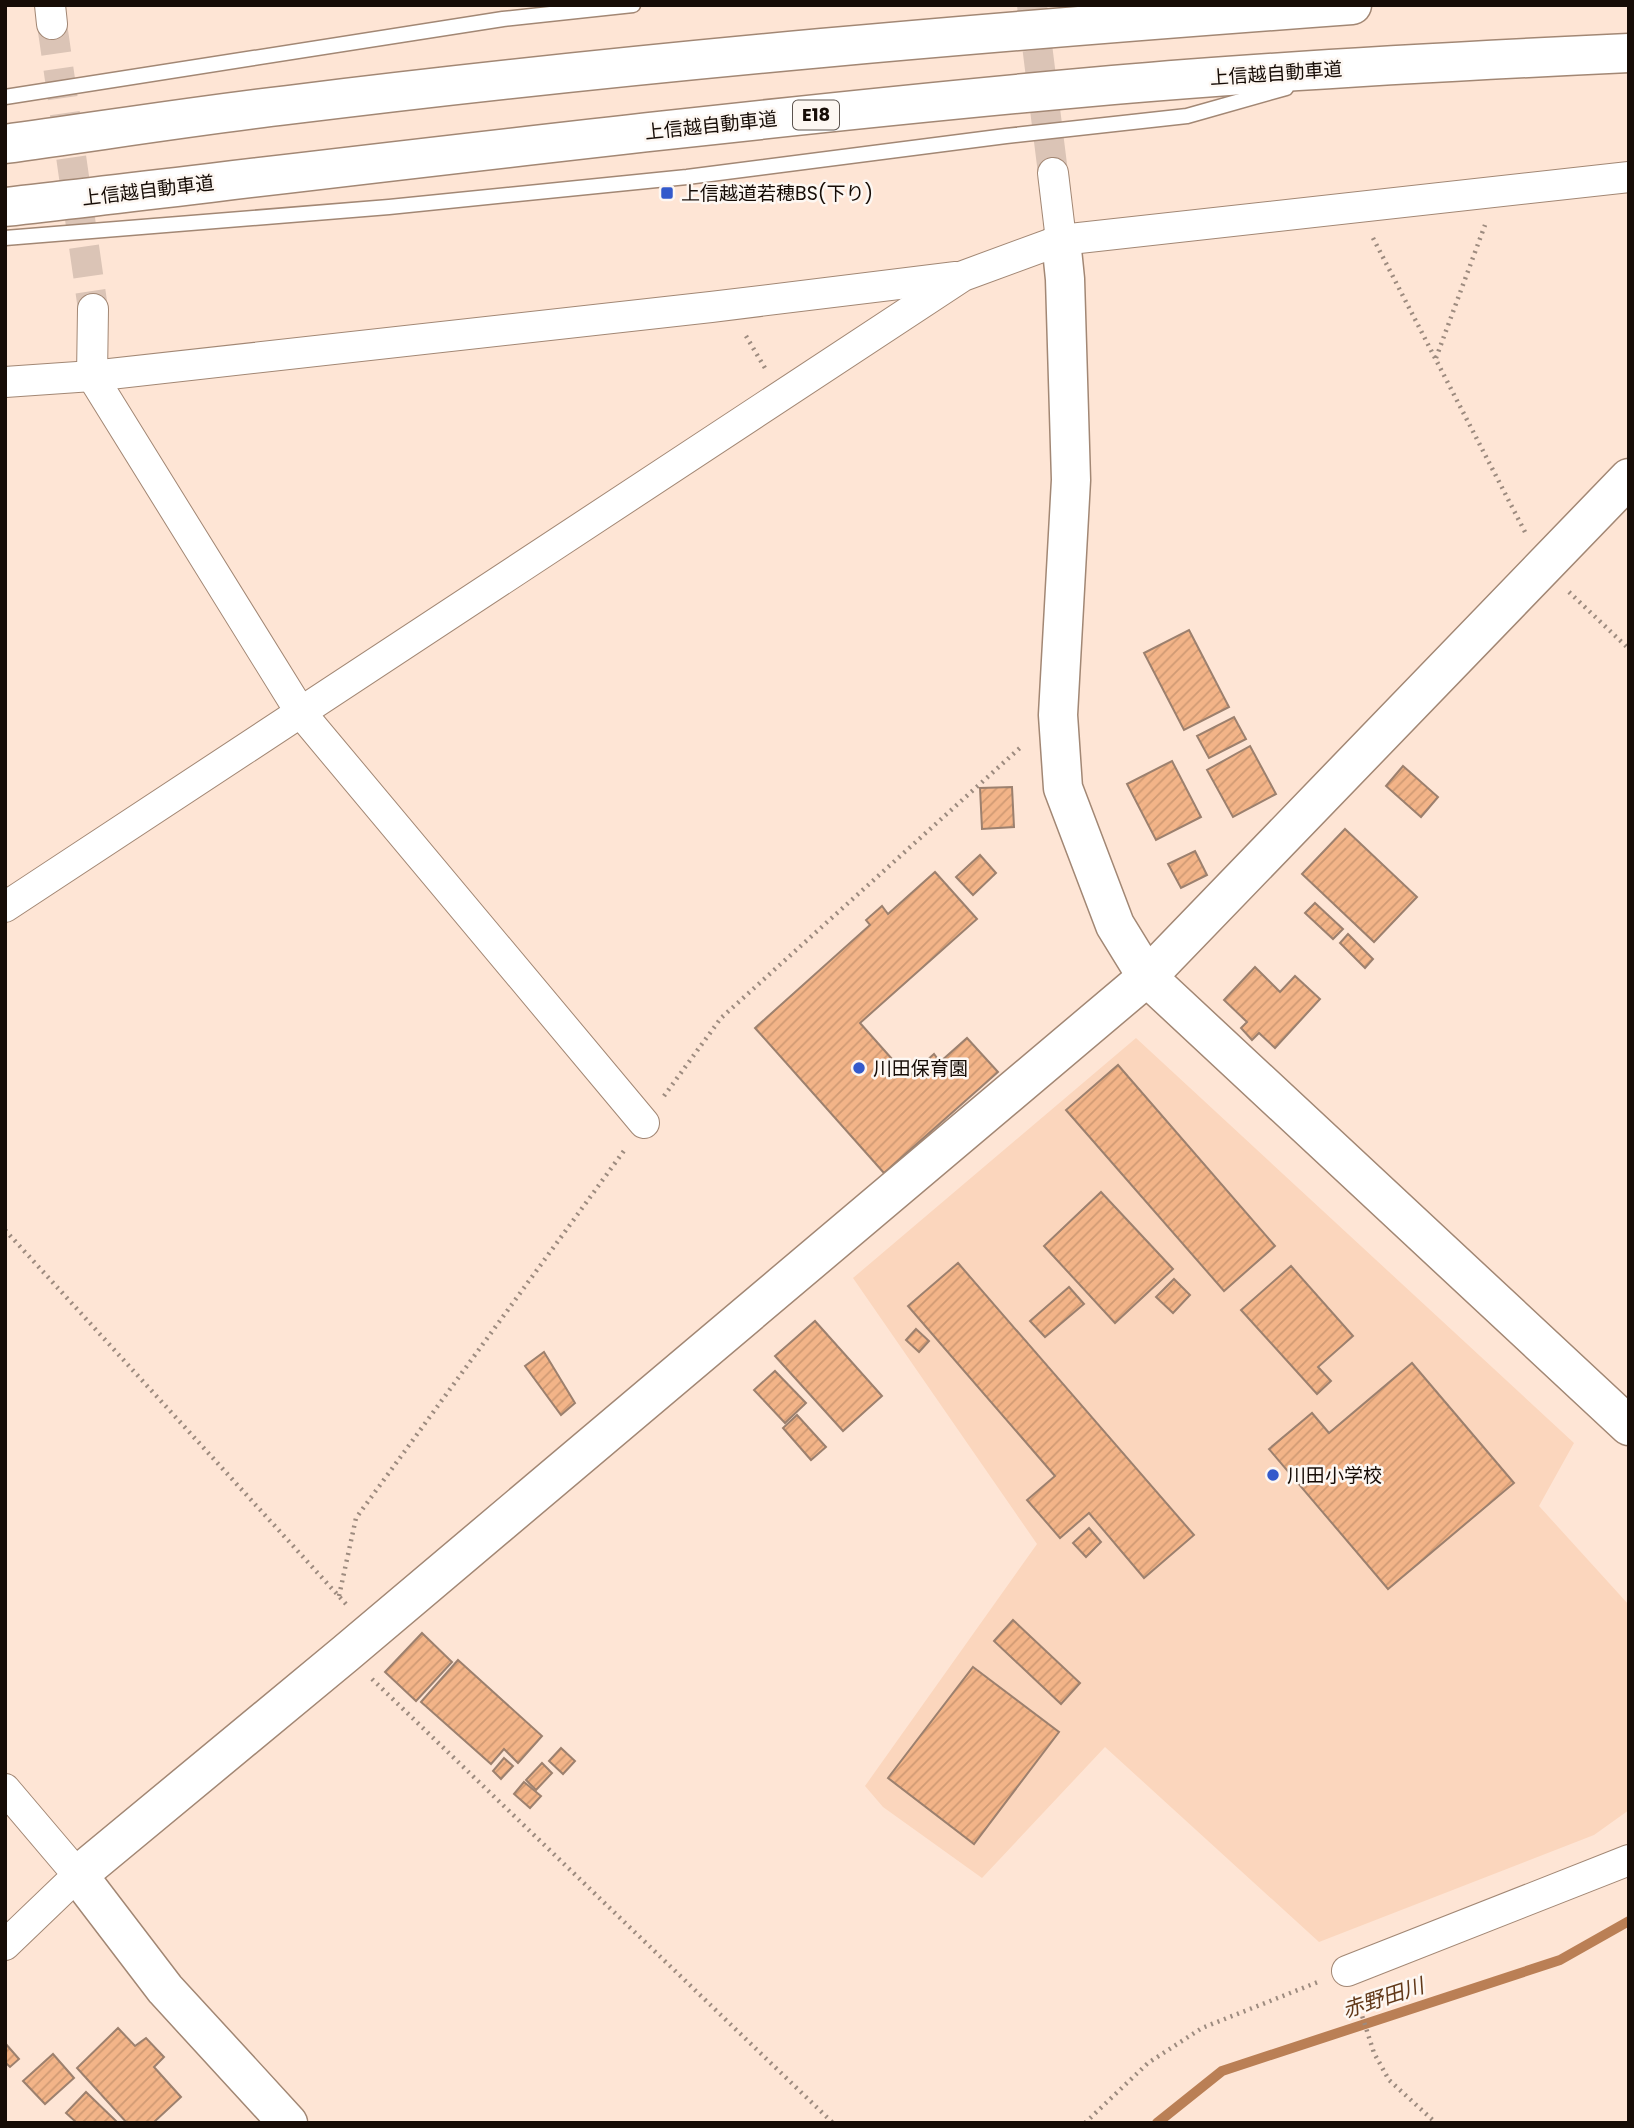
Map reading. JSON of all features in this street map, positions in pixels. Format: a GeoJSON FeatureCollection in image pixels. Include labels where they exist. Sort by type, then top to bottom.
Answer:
{"type":"FeatureCollection","features":[{"type":"Feature","properties":{"kind":"main road"},"geometry":{"type":"LineString","coordinates":[[5,144],[287,105],[544,77],[1111,23],[1352,5]]}},
{"type":"Feature","properties":{"kind":"main road","name":"上信越自動車道"},"geometry":{"type":"LineString","coordinates":[[5,207],[561,141],[1115,85],[1629,52]]}},
{"type":"Feature","properties":{"kind":"main road"},"geometry":{"type":"LineString","coordinates":[[1061,240],[1065,279],[1071,480],[1058,715],[1063,788],[1115,925],[1147,977],[1629,1426]]}},
{"type":"Feature","properties":{"kind":"main road"},"geometry":{"type":"LineString","coordinates":[[288,2123],[165,1989],[78,1875],[358,1643],[1147,977],[1629,478]]}},
{"type":"Feature","properties":{"kind":"street"},"geometry":{"type":"LineString","coordinates":[[1053,173],[1061,240]]}},
{"type":"Feature","properties":{"kind":"street"},"geometry":{"type":"LineString","coordinates":[[5,382],[92,376],[963,276],[1061,240],[1629,177]]}},
{"type":"Feature","properties":{"kind":"street"},"geometry":{"type":"LineString","coordinates":[[5,907],[963,276]]}},
{"type":"Feature","properties":{"kind":"street"},"geometry":{"type":"LineString","coordinates":[[93,309],[92,376],[301,713],[644,1123]]}},
{"type":"Feature","properties":{"kind":"street"},"geometry":{"type":"LineString","coordinates":[[5,1789],[78,1875],[5,1945]]}},
{"type":"Feature","properties":{"kind":"street"},"geometry":{"type":"LineString","coordinates":[[1347,1971],[1629,1860]]}},
{"type":"Feature","properties":{"kind":"lane"},"geometry":{"type":"LineString","coordinates":[[5,97],[503,19],[633,5]]}},
{"type":"Feature","properties":{"kind":"lane"},"geometry":{"type":"LineString","coordinates":[[5,238],[389,207],[674,178],[1187,116],[1355,68]]}},
{"type":"Feature","properties":{"kind":"path"},"geometry":{"type":"LineString","coordinates":[[1436,359],[1497,191]]}},
{"type":"Feature","properties":{"kind":"path"},"geometry":{"type":"LineString","coordinates":[[1358,208],[1544,567],[1629,649]]}},
{"type":"Feature","properties":{"kind":"path"},"geometry":{"type":"LineString","coordinates":[[728,305],[781,396]]}},
{"type":"Feature","properties":{"kind":"path"},"geometry":{"type":"LineString","coordinates":[[5,1230],[358,1643],[833,2123]]}},
{"type":"Feature","properties":{"kind":"path"},"geometry":{"type":"LineString","coordinates":[[1085,2123],[1148,2063],[1202,2028],[1347,1971],[1374,2053],[1389,2080],[1436,2123]]}},
{"type":"Feature","properties":{"kind":"shaded area","name":"川田小学校"},"geometry":{"type":"Polygon","coordinates":[[[1136,1038],[1574,1443],[1539,1506],[1629,1605],[1629,1810],[1594,1835],[1319,1942],[1105,1747],[982,1878],[883,1807],[865,1786],[1037,1544],[853,1278],[1136,1038]]]}},
{"type":"Feature","properties":{"kind":"building"},"geometry":{"type":"Polygon","coordinates":[[[1189,630],[1229,707],[1184,730],[1144,653],[1189,630]]]}},
{"type":"Feature","properties":{"kind":"building"},"geometry":{"type":"Polygon","coordinates":[[[1234,717],[1246,739],[1209,758],[1197,736],[1234,717]]]}},
{"type":"Feature","properties":{"kind":"building"},"geometry":{"type":"Polygon","coordinates":[[[1250,746],[1276,794],[1233,817],[1207,770],[1250,746]]]}},
{"type":"Feature","properties":{"kind":"building"},"geometry":{"type":"Polygon","coordinates":[[[1172,761],[1201,817],[1156,840],[1127,784],[1172,761]]]}},
{"type":"Feature","properties":{"kind":"building"},"geometry":{"type":"Polygon","coordinates":[[[1403,766],[1438,797],[1421,817],[1386,786],[1403,766]]]}},
{"type":"Feature","properties":{"kind":"building"},"geometry":{"type":"Polygon","coordinates":[[[1012,787],[1014,827],[982,829],[980,788],[1012,787]]]}},
{"type":"Feature","properties":{"kind":"building"},"geometry":{"type":"Polygon","coordinates":[[[1345,829],[1417,897],[1374,942],[1302,874],[1345,829]]]}},
{"type":"Feature","properties":{"kind":"building"},"geometry":{"type":"Polygon","coordinates":[[[1195,851],[1207,875],[1181,888],[1168,864],[1195,851]]]}},
{"type":"Feature","properties":{"kind":"building"},"geometry":{"type":"Polygon","coordinates":[[[980,855],[996,873],[973,895],[956,877],[980,855]]]}},
{"type":"Feature","properties":{"kind":"building"},"geometry":{"type":"Polygon","coordinates":[[[935,872],[977,919],[860,1023],[908,1077],[934,1054],[940,1062],[967,1038],[998,1072],[884,1173],[755,1028],[870,925],[866,920],[882,906],[888,914],[935,872]]]}},
{"type":"Feature","properties":{"kind":"building"},"geometry":{"type":"Polygon","coordinates":[[[1315,903],[1343,929],[1333,939],[1305,913],[1315,903]]]}},
{"type":"Feature","properties":{"kind":"building"},"geometry":{"type":"Polygon","coordinates":[[[1348,934],[1373,959],[1365,968],[1340,943],[1348,934]]]}},
{"type":"Feature","properties":{"kind":"building"},"geometry":{"type":"Polygon","coordinates":[[[1255,967],[1280,992],[1295,976],[1320,999],[1275,1048],[1259,1033],[1252,1040],[1241,1028],[1247,1022],[1224,1000],[1255,967]]]}},
{"type":"Feature","properties":{"kind":"building"},"geometry":{"type":"Polygon","coordinates":[[[1118,1065],[1275,1246],[1224,1291],[1066,1110],[1118,1065]]]}},
{"type":"Feature","properties":{"kind":"building"},"geometry":{"type":"Polygon","coordinates":[[[1101,1192],[1173,1269],[1115,1323],[1044,1246],[1101,1192]]]}},
{"type":"Feature","properties":{"kind":"building"},"geometry":{"type":"Polygon","coordinates":[[[958,1263],[1194,1535],[1144,1578],[1089,1513],[1060,1538],[1027,1500],[1055,1476],[908,1306],[958,1263]]]}},
{"type":"Feature","properties":{"kind":"building"},"geometry":{"type":"Polygon","coordinates":[[[1291,1266],[1353,1336],[1318,1367],[1331,1381],[1317,1394],[1241,1310],[1291,1266]]]}},
{"type":"Feature","properties":{"kind":"building"},"geometry":{"type":"Polygon","coordinates":[[[1174,1279],[1190,1295],[1173,1313],[1156,1297],[1174,1279]]]}},
{"type":"Feature","properties":{"kind":"building"},"geometry":{"type":"Polygon","coordinates":[[[1069,1287],[1084,1304],[1045,1337],[1030,1321],[1069,1287]]]}},
{"type":"Feature","properties":{"kind":"building"},"geometry":{"type":"Polygon","coordinates":[[[815,1321],[882,1396],[843,1431],[775,1356],[815,1321]]]}},
{"type":"Feature","properties":{"kind":"building"},"geometry":{"type":"Polygon","coordinates":[[[916,1329],[929,1341],[919,1352],[906,1340],[916,1329]]]}},
{"type":"Feature","properties":{"kind":"building"},"geometry":{"type":"Polygon","coordinates":[[[544,1352],[575,1403],[561,1415],[525,1366],[544,1352]]]}},
{"type":"Feature","properties":{"kind":"building"},"geometry":{"type":"Polygon","coordinates":[[[1412,1363],[1514,1483],[1388,1589],[1269,1449],[1312,1413],[1329,1433],[1412,1363]]]}},
{"type":"Feature","properties":{"kind":"building"},"geometry":{"type":"Polygon","coordinates":[[[775,1371],[806,1403],[785,1423],[754,1390],[775,1371]]]}},
{"type":"Feature","properties":{"kind":"building"},"geometry":{"type":"Polygon","coordinates":[[[797,1415],[826,1447],[811,1460],[783,1428],[797,1415]]]}},
{"type":"Feature","properties":{"kind":"building"},"geometry":{"type":"Polygon","coordinates":[[[1089,1528],[1101,1542],[1086,1557],[1073,1543],[1089,1528]]]}},
{"type":"Feature","properties":{"kind":"building"},"geometry":{"type":"Polygon","coordinates":[[[1013,1620],[1080,1683],[1061,1704],[994,1641],[1013,1620]]]}},
{"type":"Feature","properties":{"kind":"building"},"geometry":{"type":"Polygon","coordinates":[[[422,1633],[452,1662],[416,1701],[385,1672],[422,1633]]]}},
{"type":"Feature","properties":{"kind":"building"},"geometry":{"type":"Polygon","coordinates":[[[458,1660],[542,1736],[518,1763],[504,1749],[491,1764],[421,1702],[458,1660]]]}},
{"type":"Feature","properties":{"kind":"building"},"geometry":{"type":"Polygon","coordinates":[[[973,1667],[1059,1732],[974,1844],[888,1778],[973,1667]]]}},
{"type":"Feature","properties":{"kind":"building"},"geometry":{"type":"Polygon","coordinates":[[[561,1748],[575,1761],[563,1774],[549,1761],[561,1748]]]}},
{"type":"Feature","properties":{"kind":"building"},"geometry":{"type":"Polygon","coordinates":[[[504,1758],[513,1766],[501,1779],[493,1771],[504,1758]]]}},
{"type":"Feature","properties":{"kind":"building"},"geometry":{"type":"Polygon","coordinates":[[[542,1763],[552,1773],[536,1790],[526,1780],[542,1763]]]}},
{"type":"Feature","properties":{"kind":"building"},"geometry":{"type":"Polygon","coordinates":[[[524,1782],[541,1796],[530,1808],[514,1794],[524,1782]]]}},
{"type":"Feature","properties":{"kind":"building"},"geometry":{"type":"Polygon","coordinates":[[[118,2028],[135,2046],[146,2038],[164,2057],[154,2067],[181,2097],[153,2123],[127,2123],[77,2068],[118,2028]]]}},
{"type":"Feature","properties":{"kind":"building"},"geometry":{"type":"Polygon","coordinates":[[[5,2043],[19,2059],[10,2067],[5,2062],[5,2043]]]}},
{"type":"Feature","properties":{"kind":"building"},"geometry":{"type":"Polygon","coordinates":[[[53,2054],[74,2078],[45,2104],[23,2081],[53,2054]]]}},
{"type":"Feature","properties":{"kind":"building"},"geometry":{"type":"Polygon","coordinates":[[[86,2092],[116,2121],[114,2123],[77,2123],[66,2113],[86,2092]]]}},
{"type":"Feature","properties":{"kind":"waterway","name":"赤野田川"},"geometry":{"type":"LineString","coordinates":[[1157,2123],[1222,2071],[1560,1960],[1629,1921]]}},
{"type":"Feature","properties":{"kind":"tunnel"},"geometry":{"type":"LineString","coordinates":[[1032,5],[1053,173]]}},
{"type":"Feature","properties":{"kind":"tunnel"},"geometry":{"type":"LineString","coordinates":[[52,24],[93,309]]}},
{"type":"Feature","properties":{"kind":"place","name":"上信越道若穂BS(下り)"},"geometry":{"type":"Point","coordinates":[667,193]}},
{"type":"Feature","properties":{"kind":"place","name":"川田保育園"},"geometry":{"type":"Point","coordinates":[859,1068]}},
{"type":"Feature","properties":{"kind":"place","name":"川田小学校"},"geometry":{"type":"Point","coordinates":[1273,1475]}}]}
